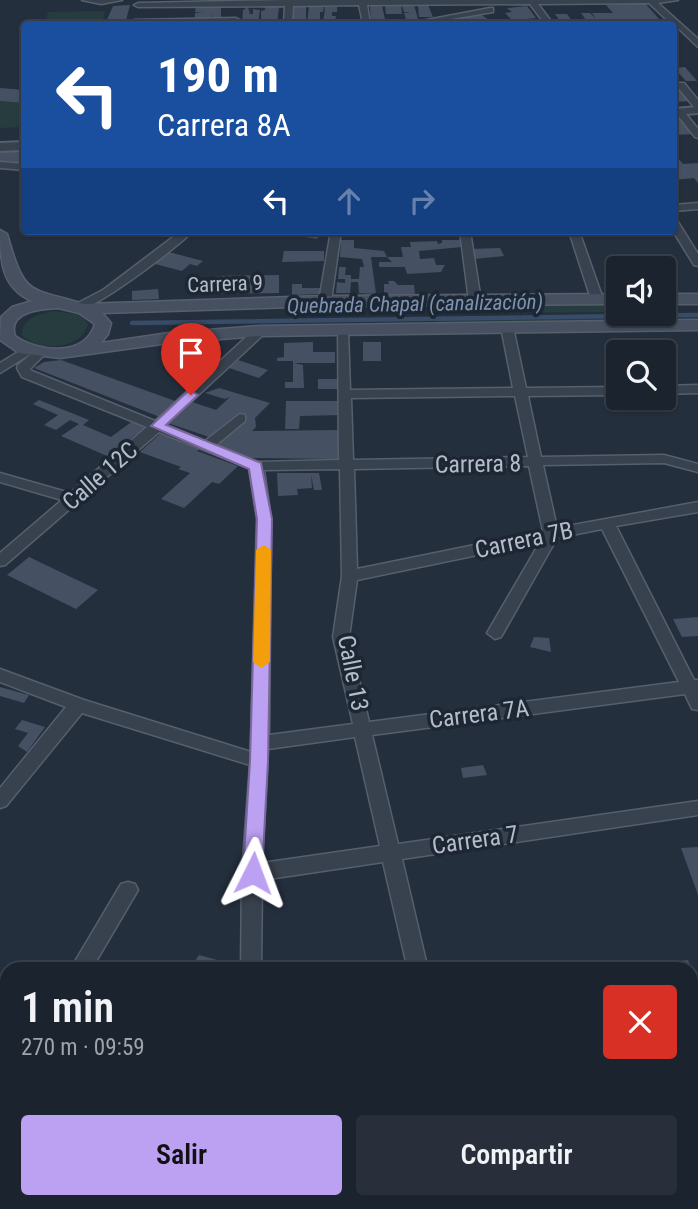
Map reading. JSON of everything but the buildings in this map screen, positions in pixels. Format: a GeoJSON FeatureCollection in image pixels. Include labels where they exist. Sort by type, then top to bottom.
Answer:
{"type":"FeatureCollection","features":[{"type":"Feature","properties":{"kind":"main road"},"geometry":{"type":"LineString","coordinates":[[0,234],[7,263],[23,290],[58,303]]}},
{"type":"Feature","properties":{"kind":"main road","name":"Carrera 9"},"geometry":{"type":"LineString","coordinates":[[58,303],[83,308],[325,301],[606,299]]}},
{"type":"Feature","properties":{"kind":"main road"},"geometry":{"type":"LineString","coordinates":[[676,299],[698,299]]}},
{"type":"Feature","properties":{"kind":"main road"},"geometry":{"type":"LineString","coordinates":[[34,352],[7,338],[2,322],[28,306],[58,303]]}},
{"type":"Feature","properties":{"kind":"main road"},"geometry":{"type":"LineString","coordinates":[[83,308],[103,323],[103,332],[96,341],[83,349]]}},
{"type":"Feature","properties":{"kind":"main road","name":"Carrera 9"},"geometry":{"type":"LineString","coordinates":[[34,352],[69,353],[179,337],[260,331],[698,325]]}},
{"type":"Feature","properties":{"kind":"street"},"geometry":{"type":"LineString","coordinates":[[86,0],[118,0]]}},
{"type":"Feature","properties":{"kind":"street"},"geometry":{"type":"LineString","coordinates":[[134,21],[139,3],[363,4],[674,0]]}},
{"type":"Feature","properties":{"kind":"street"},"geometry":{"type":"LineString","coordinates":[[652,1],[673,21]]}},
{"type":"Feature","properties":{"kind":"street"},"geometry":{"type":"LineString","coordinates":[[448,21],[533,2]]}},
{"type":"Feature","properties":{"kind":"street"},"geometry":{"type":"LineString","coordinates":[[533,2],[547,21]]}},
{"type":"Feature","properties":{"kind":"street"},"geometry":{"type":"LineString","coordinates":[[236,21],[237,3]]}},
{"type":"Feature","properties":{"kind":"street"},"geometry":{"type":"LineString","coordinates":[[288,21],[289,3]]}},
{"type":"Feature","properties":{"kind":"street"},"geometry":{"type":"LineString","coordinates":[[363,4],[367,21]]}},
{"type":"Feature","properties":{"kind":"street"},"geometry":{"type":"LineString","coordinates":[[677,25],[692,42]]}},
{"type":"Feature","properties":{"kind":"street"},"geometry":{"type":"LineString","coordinates":[[698,83],[681,85],[698,107]]}},
{"type":"Feature","properties":{"kind":"street"},"geometry":{"type":"LineString","coordinates":[[677,110],[698,107]]}},
{"type":"Feature","properties":{"kind":"street"},"geometry":{"type":"LineString","coordinates":[[677,112],[698,135]]}},
{"type":"Feature","properties":{"kind":"street"},"geometry":{"type":"LineString","coordinates":[[0,145],[21,144]]}},
{"type":"Feature","properties":{"kind":"street"},"geometry":{"type":"LineString","coordinates":[[0,165],[21,167]]}},
{"type":"Feature","properties":{"kind":"street"},"geometry":{"type":"LineString","coordinates":[[677,208],[698,206]]}},
{"type":"Feature","properties":{"kind":"street"},"geometry":{"type":"LineString","coordinates":[[677,229],[698,263]]}},
{"type":"Feature","properties":{"kind":"street"},"geometry":{"type":"LineString","coordinates":[[83,308],[183,235]]}},
{"type":"Feature","properties":{"kind":"street"},"geometry":{"type":"LineString","coordinates":[[325,301],[335,235]]}},
{"type":"Feature","properties":{"kind":"street"},"geometry":{"type":"LineString","coordinates":[[466,235],[475,301]]}},
{"type":"Feature","properties":{"kind":"street"},"geometry":{"type":"LineString","coordinates":[[575,235],[597,299]]}},
{"type":"Feature","properties":{"kind":"street"},"geometry":{"type":"LineString","coordinates":[[495,633],[551,535],[506,327]]}},
{"type":"Feature","properties":{"kind":"street","name":"Calle 13"},"geometry":{"type":"LineString","coordinates":[[342,330],[351,576],[341,637],[416,962]]}},
{"type":"Feature","properties":{"kind":"street","name":"Calle 12C"},"geometry":{"type":"LineString","coordinates":[[0,561],[157,426],[260,331]]}},
{"type":"Feature","properties":{"kind":"street"},"geometry":{"type":"LineString","coordinates":[[0,369],[34,352]]}},
{"type":"Feature","properties":{"kind":"street"},"geometry":{"type":"LineString","coordinates":[[34,352],[23,368],[27,374],[256,466],[264,519],[260,743],[251,962]]}},
{"type":"Feature","properties":{"kind":"street"},"geometry":{"type":"LineString","coordinates":[[676,390],[698,390]]}},
{"type":"Feature","properties":{"kind":"street"},"geometry":{"type":"LineString","coordinates":[[344,394],[606,391]]}},
{"type":"Feature","properties":{"kind":"street"},"geometry":{"type":"LineString","coordinates":[[207,446],[240,418]]}},
{"type":"Feature","properties":{"kind":"street","name":"Carrera 8"},"geometry":{"type":"LineString","coordinates":[[256,466],[664,459],[698,468]]}},
{"type":"Feature","properties":{"kind":"street"},"geometry":{"type":"LineString","coordinates":[[0,477],[73,499]]}},
{"type":"Feature","properties":{"kind":"street","name":"Carrera 7B"},"geometry":{"type":"LineString","coordinates":[[351,576],[698,507]]}},
{"type":"Feature","properties":{"kind":"street"},"geometry":{"type":"LineString","coordinates":[[607,523],[694,687],[698,704]]}},
{"type":"Feature","properties":{"kind":"street"},"geometry":{"type":"LineString","coordinates":[[0,675],[78,705],[259,761]]}},
{"type":"Feature","properties":{"kind":"street","name":"Carrera 7A"},"geometry":{"type":"LineString","coordinates":[[260,743],[694,687]]}},
{"type":"Feature","properties":{"kind":"street"},"geometry":{"type":"LineString","coordinates":[[0,802],[78,705]]}},
{"type":"Feature","properties":{"kind":"street","name":"Carrera 7"},"geometry":{"type":"LineString","coordinates":[[253,873],[698,808]]}},
{"type":"Feature","properties":{"kind":"street"},"geometry":{"type":"LineString","coordinates":[[85,962],[128,890]]}},
{"type":"Feature","properties":{"kind":"green space"},"geometry":{"type":"Polygon","coordinates":[[[105,11],[103,21],[46,21],[48,12],[105,11]]]}},
{"type":"Feature","properties":{"kind":"green space"},"geometry":{"type":"Polygon","coordinates":[[[0,101],[21,103],[21,127],[0,128],[0,101]]]}},
{"type":"Feature","properties":{"kind":"green space"},"geometry":{"type":"Polygon","coordinates":[[[606,304],[606,312],[447,313],[451,305],[606,304]]]}},
{"type":"Feature","properties":{"kind":"green space"},"geometry":{"type":"Polygon","coordinates":[[[55,311],[81,315],[88,324],[84,333],[69,344],[59,346],[38,345],[22,335],[28,320],[55,311]]]}},
{"type":"Feature","properties":{"kind":"green space"},"geometry":{"type":"Polygon","coordinates":[[[676,318],[698,318],[698,323],[676,323],[676,318]]]}},
{"type":"Feature","properties":{"kind":"green space"},"geometry":{"type":"Polygon","coordinates":[[[606,319],[606,324],[437,326],[439,320],[606,319]]]}},
{"type":"Feature","properties":{"kind":"waterway","name":"Quebrada Chapal (canalización)"},"geometry":{"type":"LineString","coordinates":[[132,323],[698,315]]}},
{"type":"Feature","properties":{"kind":"slow traffic"},"geometry":{"type":"LineString","coordinates":[[261,662],[264,550]]}},
{"type":"Feature","properties":{"kind":"route"},"geometry":{"type":"LineString","coordinates":[[191,395],[157,426],[256,466],[264,519],[259,761],[253,873]]}}]}
